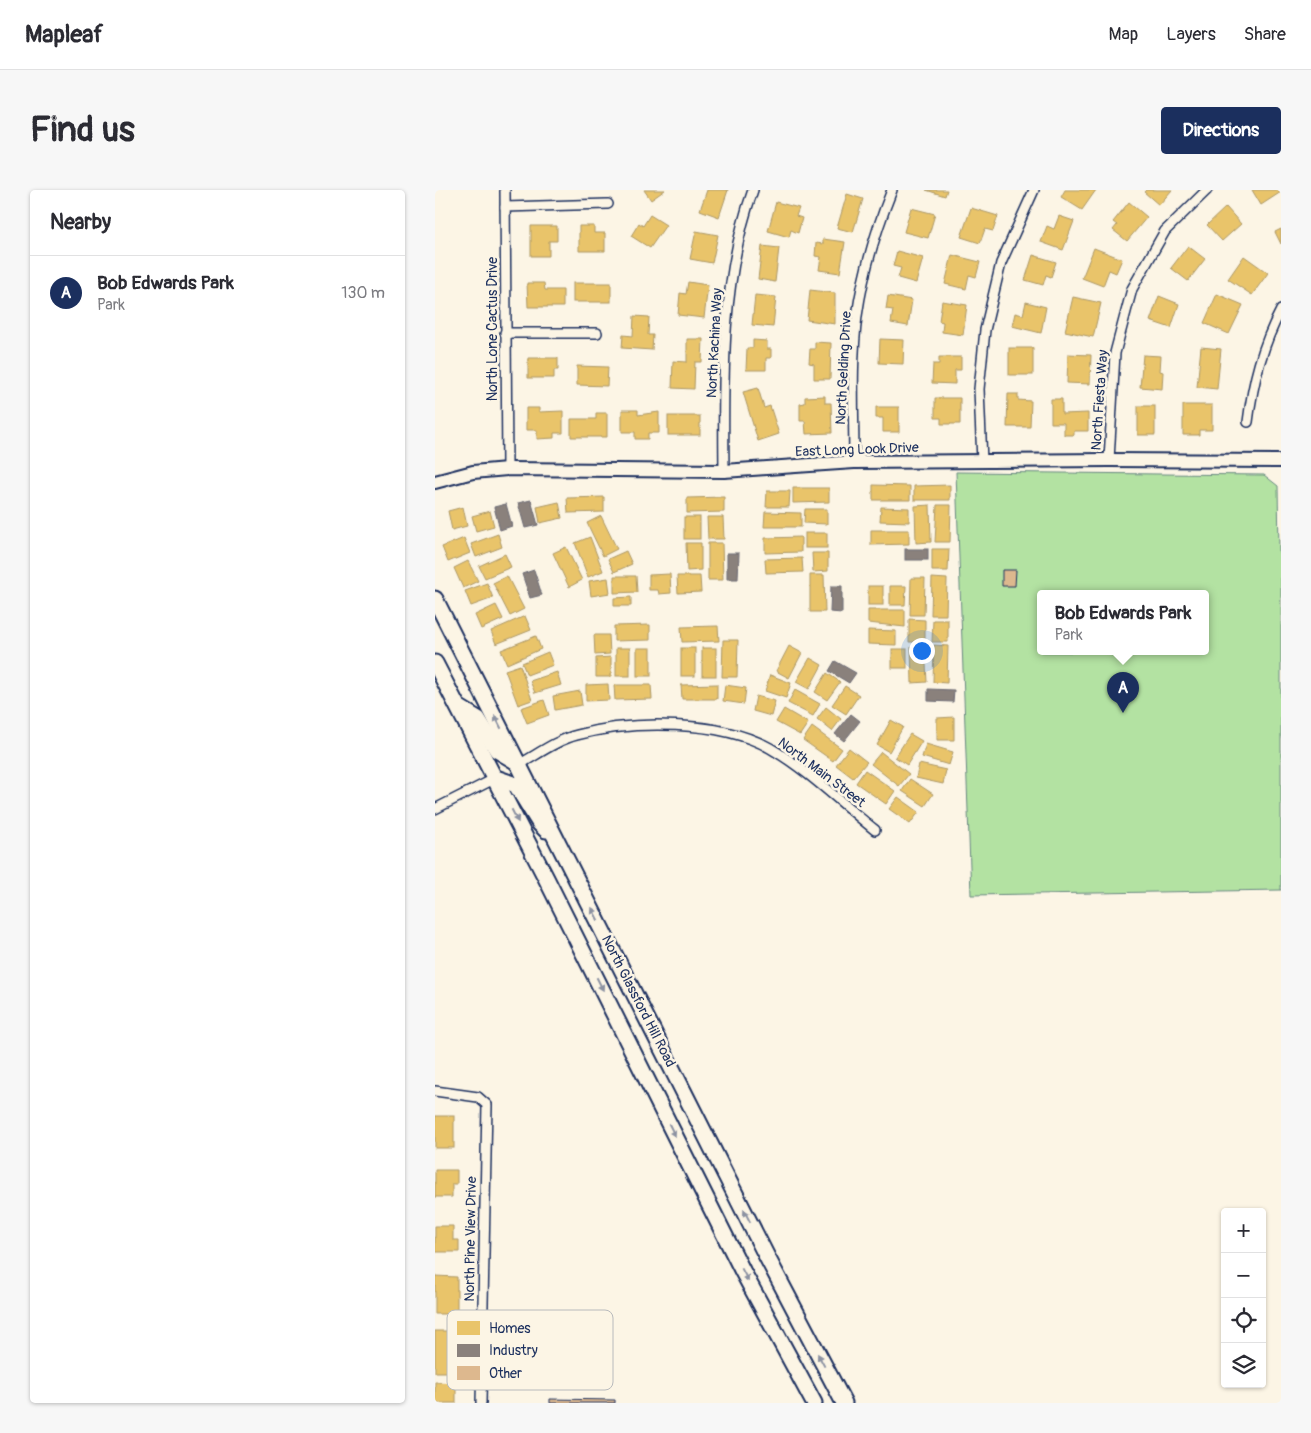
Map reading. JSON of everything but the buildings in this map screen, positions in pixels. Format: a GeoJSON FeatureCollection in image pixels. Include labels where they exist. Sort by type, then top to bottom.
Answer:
{"type":"FeatureCollection","features":[{"type":"Feature","properties":{"kind":"main road","name":"North Glassford Hill Road"},"geometry":{"type":"LineString","coordinates":[[435,599],[768,1258],[844,1403]]}},
{"type":"Feature","properties":{"kind":"main road","name":"North Glassford Hill Road"},"geometry":{"type":"LineString","coordinates":[[435,663],[496,778],[739,1264],[814,1403]]}},
{"type":"Feature","properties":{"kind":"main road"},"geometry":{"type":"LineString","coordinates":[[459,707],[477,719],[497,750],[520,764]]}},
{"type":"Feature","properties":{"kind":"main road"},"geometry":{"type":"LineString","coordinates":[[496,778],[516,785],[540,824],[558,841]]}},
{"type":"Feature","properties":{"kind":"street","name":"North Lone Cactus Drive"},"geometry":{"type":"LineString","coordinates":[[505,190],[507,469]]}},
{"type":"Feature","properties":{"kind":"street","name":"North Kachina Way"},"geometry":{"type":"LineString","coordinates":[[724,471],[728,300],[744,214],[753,190]]}},
{"type":"Feature","properties":{"kind":"street","name":"North Gelding Drive"},"geometry":{"type":"LineString","coordinates":[[854,462],[853,381],[857,315],[876,229],[892,190]]}},
{"type":"Feature","properties":{"kind":"street"},"geometry":{"type":"LineString","coordinates":[[982,462],[979,389],[985,330],[1001,264],[1035,190]]}},
{"type":"Feature","properties":{"kind":"street","name":"North Fiesta Way"},"geometry":{"type":"LineString","coordinates":[[1109,460],[1115,353],[1132,289],[1165,231],[1207,190]]}},
{"type":"Feature","properties":{"kind":"street"},"geometry":{"type":"LineString","coordinates":[[505,207],[608,204]]}},
{"type":"Feature","properties":{"kind":"street"},"geometry":{"type":"LineString","coordinates":[[1248,422],[1254,380],[1262,350],[1281,310]]}},
{"type":"Feature","properties":{"kind":"street"},"geometry":{"type":"LineString","coordinates":[[505,333],[597,333]]}},
{"type":"Feature","properties":{"kind":"street","name":"East Long Look Drive"},"geometry":{"type":"LineString","coordinates":[[435,482],[473,472],[507,469],[724,471],[854,462],[1281,461]]}},
{"type":"Feature","properties":{"kind":"street","name":"North Main Street"},"geometry":{"type":"LineString","coordinates":[[520,764],[557,743],[576,735],[600,730],[667,726],[718,730],[769,748],[875,830]]}},
{"type":"Feature","properties":{"kind":"street"},"geometry":{"type":"LineString","coordinates":[[435,809],[496,778]]}},
{"type":"Feature","properties":{"kind":"street","name":"North Pine View Drive"},"geometry":{"type":"LineString","coordinates":[[435,1091],[448,1091],[478,1097],[487,1105],[483,1310]]}},
{"type":"Feature","properties":{"kind":"street","name":"North Pine View Drive"},"geometry":{"type":"LineString","coordinates":[[481,1390],[481,1403]]}},
{"type":"Feature","properties":{"kind":"green space"},"geometry":{"type":"Polygon","coordinates":[[[956,472],[1264,475],[1278,486],[1281,564],[1281,890],[971,895],[956,472]]]}},
{"type":"Feature","properties":{"kind":"place","name":"Bob Edwards Park"},"geometry":{"type":"Point","coordinates":[1123,713]}}]}
